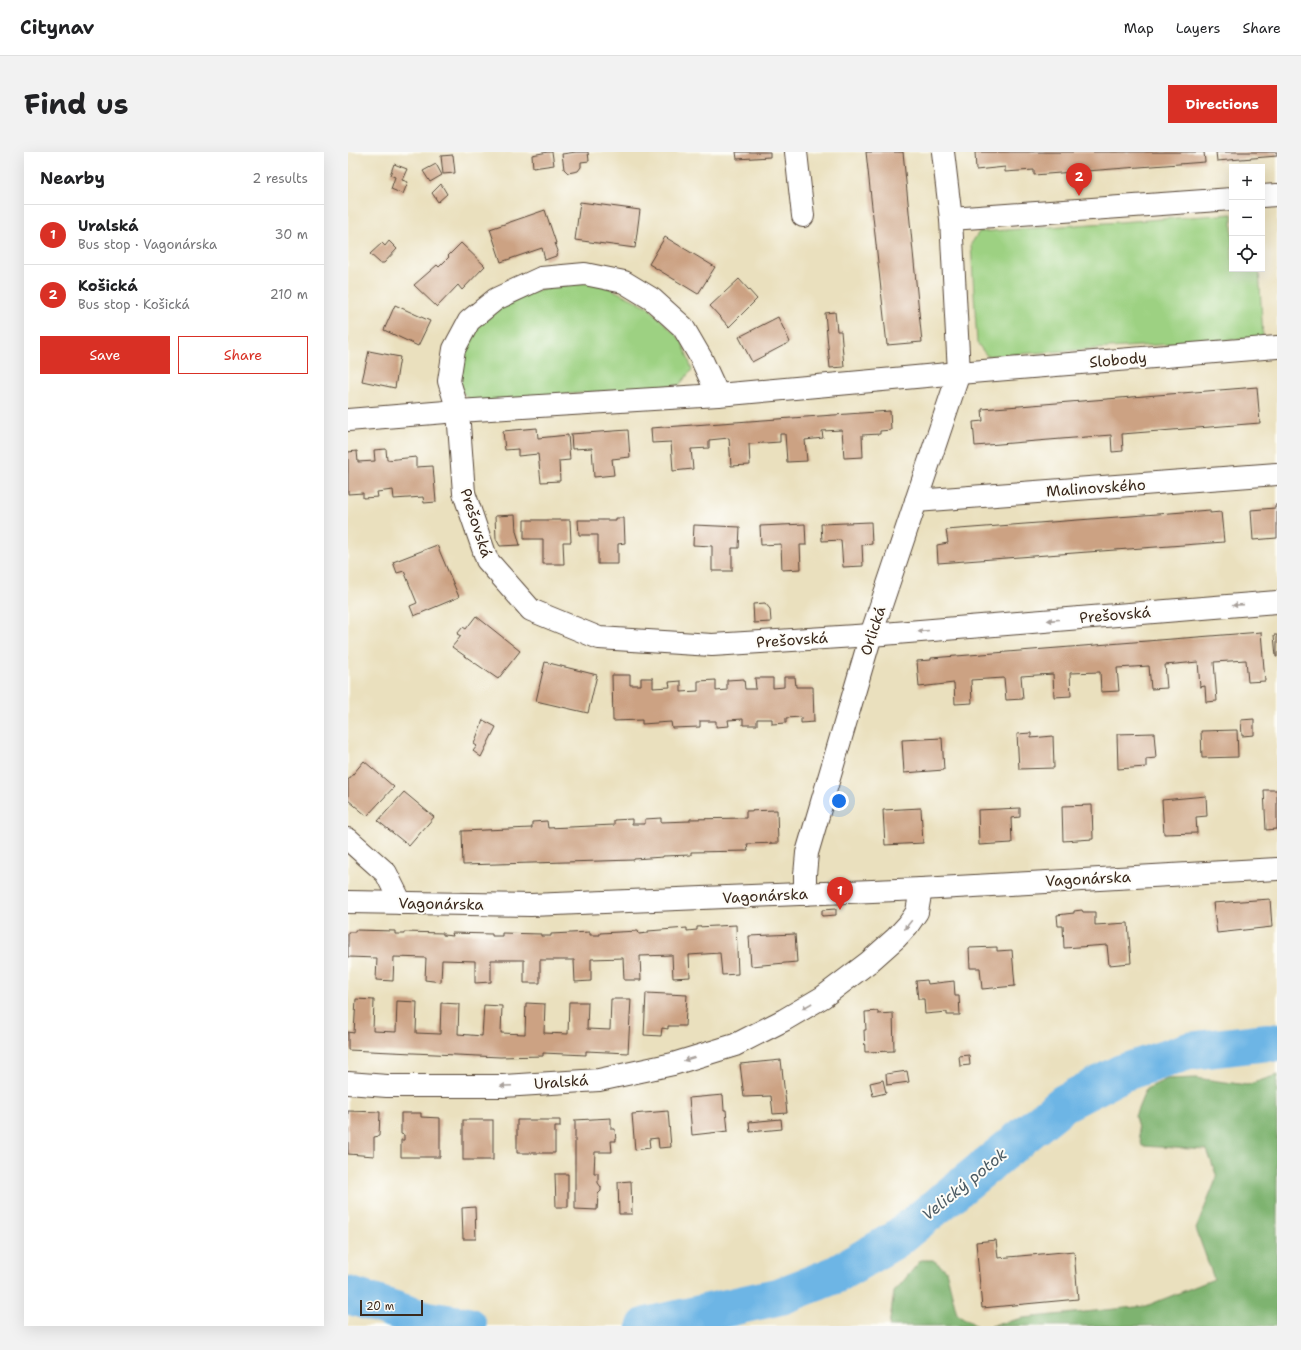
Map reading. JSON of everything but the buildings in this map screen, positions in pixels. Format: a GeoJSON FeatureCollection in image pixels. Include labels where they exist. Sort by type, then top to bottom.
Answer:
{"type":"FeatureCollection","features":[{"type":"Feature","properties":{"kind":"street"},"geometry":{"type":"LineString","coordinates":[[796,152],[803,216]]}},
{"type":"Feature","properties":{"kind":"street"},"geometry":{"type":"LineString","coordinates":[[943,152],[950,219],[959,373]]}},
{"type":"Feature","properties":{"kind":"street"},"geometry":{"type":"LineString","coordinates":[[1265,196],[1277,195]]}},
{"type":"Feature","properties":{"kind":"street"},"geometry":{"type":"LineString","coordinates":[[950,219],[1229,199]]}},
{"type":"Feature","properties":{"kind":"street","name":"Prešovská"},"geometry":{"type":"LineString","coordinates":[[718,395],[701,358],[683,328],[652,299],[624,282],[585,274],[541,278],[496,299],[469,321],[454,349],[449,381],[458,411],[464,493],[487,560],[531,610],[599,638],[712,645],[871,635],[1277,602]]}},
{"type":"Feature","properties":{"kind":"street","name":"Slobody"},"geometry":{"type":"LineString","coordinates":[[348,420],[458,411],[718,395],[959,373],[1277,347]]}},
{"type":"Feature","properties":{"kind":"street","name":"Orlická"},"geometry":{"type":"LineString","coordinates":[[805,894],[807,853],[871,635],[959,373]]}},
{"type":"Feature","properties":{"kind":"street","name":"Malinovského"},"geometry":{"type":"LineString","coordinates":[[916,501],[1277,474]]}},
{"type":"Feature","properties":{"kind":"street"},"geometry":{"type":"LineString","coordinates":[[348,839],[386,873],[401,903]]}},
{"type":"Feature","properties":{"kind":"street","name":"Vagonárska"},"geometry":{"type":"LineString","coordinates":[[348,902],[531,905],[921,889],[1277,869]]}},
{"type":"Feature","properties":{"kind":"street","name":"Uralská"},"geometry":{"type":"LineString","coordinates":[[348,1083],[387,1086],[503,1086],[600,1080],[673,1064],[735,1045],[784,1020],[823,997],[869,962],[896,938],[917,912],[921,889]]}},
{"type":"Feature","properties":{"kind":"green space"},"geometry":{"type":"Polygon","coordinates":[[[1229,214],[1229,272],[1259,272],[1263,338],[987,356],[977,343],[971,244],[979,232],[1229,214]]]}},
{"type":"Feature","properties":{"kind":"green space"},"geometry":{"type":"Polygon","coordinates":[[[596,282],[647,306],[682,341],[692,370],[679,385],[471,402],[459,388],[460,357],[475,329],[509,301],[557,283],[596,282]]]}},
{"type":"Feature","properties":{"kind":"green space"},"geometry":{"type":"Polygon","coordinates":[[[1277,1075],[1277,1326],[991,1326],[1023,1318],[1146,1306],[1214,1279],[1196,1229],[1217,1177],[1207,1150],[1142,1146],[1135,1116],[1146,1089],[1167,1079],[1196,1078],[1247,1085],[1277,1075]]]}},
{"type":"Feature","properties":{"kind":"green space"},"geometry":{"type":"Polygon","coordinates":[[[921,1260],[933,1260],[946,1270],[957,1314],[977,1326],[889,1326],[894,1292],[921,1260]]]}},
{"type":"Feature","properties":{"kind":"waterway","name":"Velický potok"},"geometry":{"type":"LineString","coordinates":[[646,1326],[781,1296],[835,1275],[895,1240],[1064,1103],[1122,1073],[1189,1051],[1268,1042],[1277,1043]]}},
{"type":"Feature","properties":{"kind":"waterway","name":"Velický potok"},"geometry":{"type":"LineString","coordinates":[[348,1295],[427,1320],[468,1326]]}},
{"type":"Feature","properties":{"kind":"place","name":"Košická"},"geometry":{"type":"Point","coordinates":[1079,196]}},
{"type":"Feature","properties":{"kind":"place","name":"Uralská"},"geometry":{"type":"Point","coordinates":[840,910]}}]}
